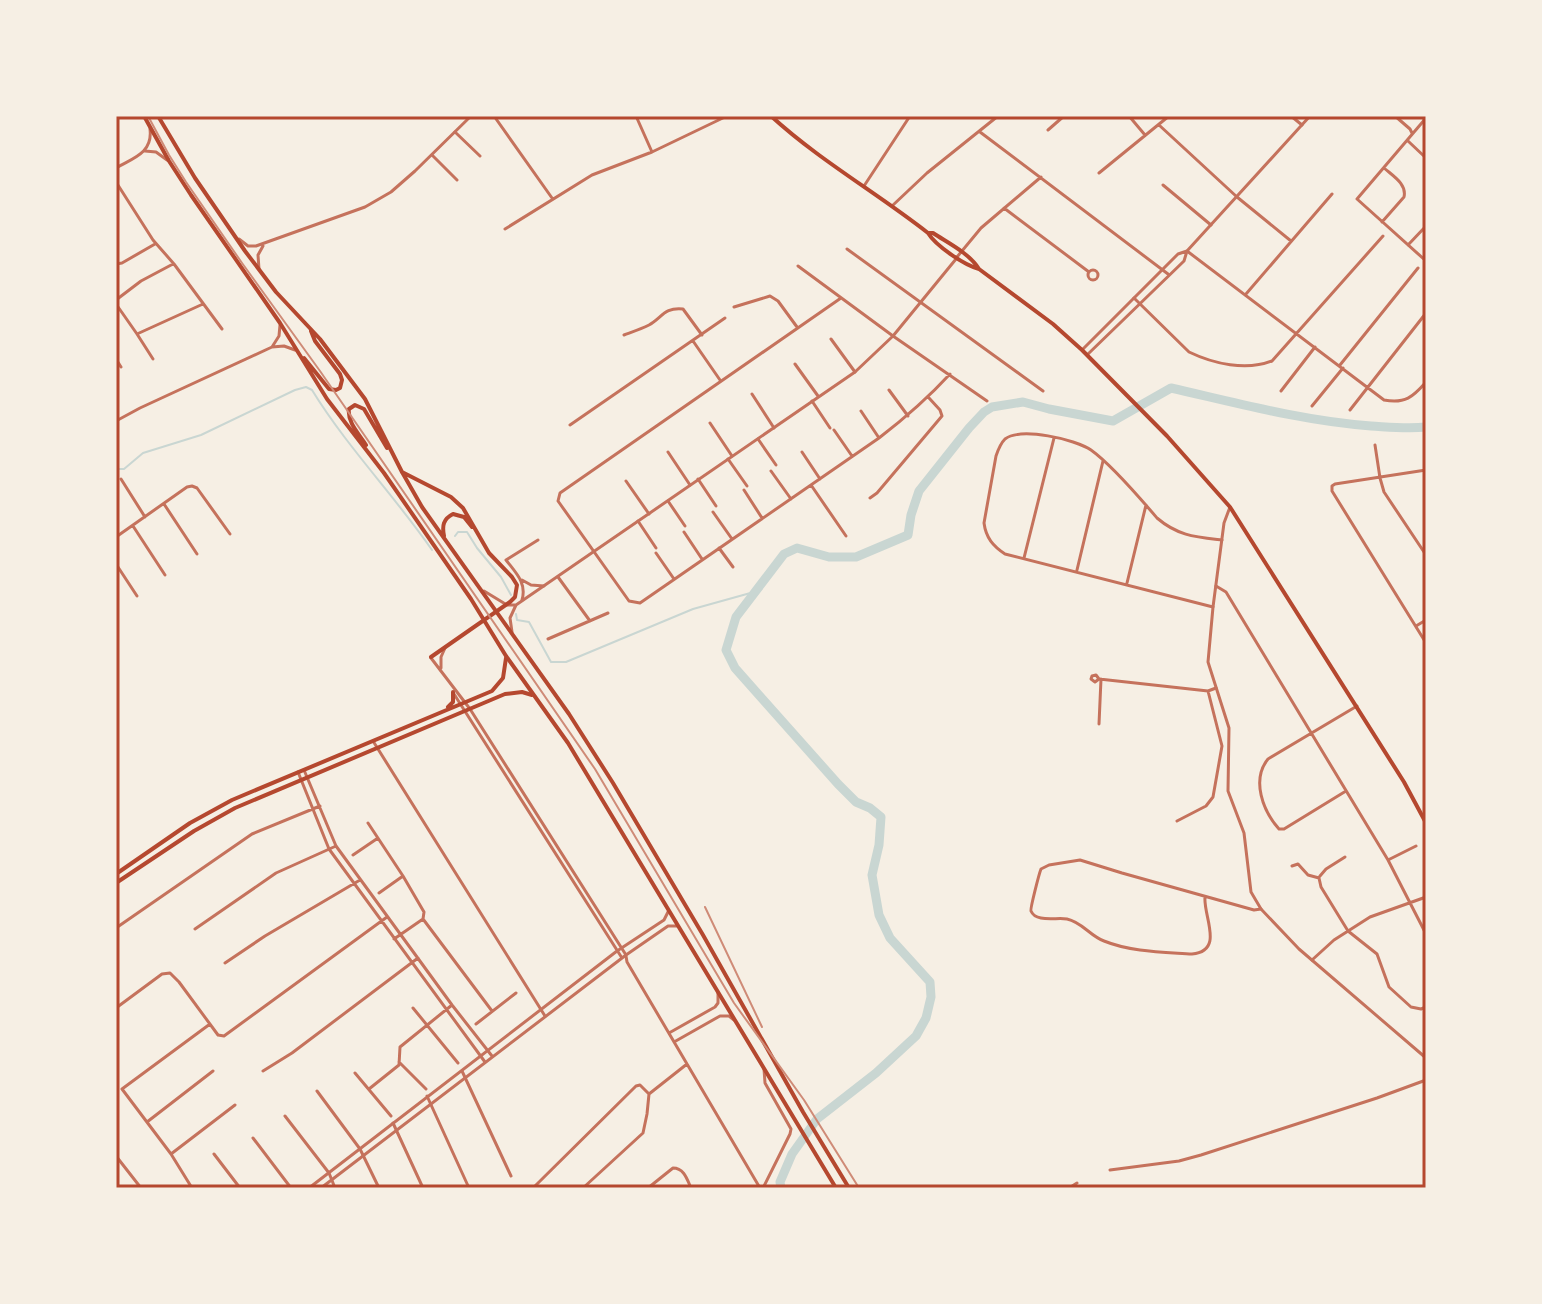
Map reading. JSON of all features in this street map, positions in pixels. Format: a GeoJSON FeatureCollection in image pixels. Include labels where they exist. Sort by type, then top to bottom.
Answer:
{"type":"FeatureCollection","features":[{"type":"Feature","properties":{"kind":"main road"},"geometry":{"type":"LineString","coordinates":[[144,116],[169,161],[280,323],[327,399],[384,473]]}},
{"type":"Feature","properties":{"kind":"main road"},"geometry":{"type":"LineString","coordinates":[[158,116],[195,178],[260,272],[340,364],[365,399],[397,463]]}},
{"type":"Feature","properties":{"kind":"main road"},"geometry":{"type":"LineString","coordinates":[[771,116],[803,143],[928,233],[930,238],[979,269]]}},
{"type":"Feature","properties":{"kind":"main road"},"geometry":{"type":"LineString","coordinates":[[928,233],[962,251],[979,269],[1053,324],[1082,350],[1230,507],[1357,706],[1426,823]]}},
{"type":"Feature","properties":{"kind":"main road"},"geometry":{"type":"LineString","coordinates":[[296,350],[329,389],[340,388],[340,374],[315,341],[309,327]]}},
{"type":"Feature","properties":{"kind":"main road"},"geometry":{"type":"LineString","coordinates":[[836,1188],[568,743],[506,656],[350,421],[348,415],[352,406],[364,409],[422,507],[569,714],[703,935],[849,1188]]}},
{"type":"Feature","properties":{"kind":"main road"},"geometry":{"type":"LineString","coordinates":[[402,472],[451,497],[463,508],[489,553],[517,585],[515,597],[510,602],[431,657]]}},
{"type":"Feature","properties":{"kind":"main road"},"geometry":{"type":"LineString","coordinates":[[445,540],[444,522],[453,514],[464,517],[477,532]]}},
{"type":"Feature","properties":{"kind":"main road"},"geometry":{"type":"LineString","coordinates":[[116,874],[210,811],[492,691],[503,678],[506,656]]}},
{"type":"Feature","properties":{"kind":"main road"},"geometry":{"type":"LineString","coordinates":[[445,709],[453,702],[453,689]]}},
{"type":"Feature","properties":{"kind":"main road"},"geometry":{"type":"LineString","coordinates":[[116,883],[214,818],[514,692],[531,694],[537,699]]}},
{"type":"Feature","properties":{"kind":"street"},"geometry":{"type":"LineString","coordinates":[[233,233],[248,246],[265,243],[365,207],[391,192],[471,116]]}},
{"type":"Feature","properties":{"kind":"street"},"geometry":{"type":"LineString","coordinates":[[494,116],[552,198]]}},
{"type":"Feature","properties":{"kind":"street"},"geometry":{"type":"LineString","coordinates":[[636,116],[652,152]]}},
{"type":"Feature","properties":{"kind":"street"},"geometry":{"type":"LineString","coordinates":[[505,229],[592,175],[652,152],[727,116]]}},
{"type":"Feature","properties":{"kind":"street"},"geometry":{"type":"LineString","coordinates":[[864,186],[910,116]]}},
{"type":"Feature","properties":{"kind":"street"},"geometry":{"type":"LineString","coordinates":[[892,206],[927,173],[998,116]]}},
{"type":"Feature","properties":{"kind":"street"},"geometry":{"type":"LineString","coordinates":[[1048,130],[1064,116]]}},
{"type":"Feature","properties":{"kind":"street"},"geometry":{"type":"LineString","coordinates":[[1129,116],[1145,135]]}},
{"type":"Feature","properties":{"kind":"street"},"geometry":{"type":"LineString","coordinates":[[1099,173],[1169,116]]}},
{"type":"Feature","properties":{"kind":"street"},"geometry":{"type":"LineString","coordinates":[[1291,116],[1302,125]]}},
{"type":"Feature","properties":{"kind":"street"},"geometry":{"type":"LineString","coordinates":[[1087,355],[1184,261],[1187,251],[1310,116]]}},
{"type":"Feature","properties":{"kind":"street"},"geometry":{"type":"LineString","coordinates":[[1395,116],[1412,133]]}},
{"type":"Feature","properties":{"kind":"street"},"geometry":{"type":"LineString","coordinates":[[1426,118],[1357,199],[1426,261]]}},
{"type":"Feature","properties":{"kind":"street"},"geometry":{"type":"LineString","coordinates":[[1159,125],[1237,197],[1291,241]]}},
{"type":"Feature","properties":{"kind":"street"},"geometry":{"type":"LineString","coordinates":[[116,168],[145,151],[150,142],[149,126]]}},
{"type":"Feature","properties":{"kind":"street"},"geometry":{"type":"LineString","coordinates":[[455,132],[480,156]]}},
{"type":"Feature","properties":{"kind":"street"},"geometry":{"type":"LineString","coordinates":[[980,132],[1169,275]]}},
{"type":"Feature","properties":{"kind":"street"},"geometry":{"type":"LineString","coordinates":[[1408,141],[1426,158]]}},
{"type":"Feature","properties":{"kind":"street"},"geometry":{"type":"LineString","coordinates":[[145,151],[161,154],[169,161]]}},
{"type":"Feature","properties":{"kind":"street"},"geometry":{"type":"LineString","coordinates":[[432,155],[457,180]]}},
{"type":"Feature","properties":{"kind":"street"},"geometry":{"type":"LineString","coordinates":[[1382,222],[1405,192],[1384,168]]}},
{"type":"Feature","properties":{"kind":"street"},"geometry":{"type":"LineString","coordinates":[[512,632],[510,618],[521,601],[855,372],[893,336],[974,235],[1041,177]]}},
{"type":"Feature","properties":{"kind":"street"},"geometry":{"type":"LineString","coordinates":[[116,182],[156,243],[222,329]]}},
{"type":"Feature","properties":{"kind":"street"},"geometry":{"type":"LineString","coordinates":[[1163,185],[1211,225]]}},
{"type":"Feature","properties":{"kind":"street"},"geometry":{"type":"LineString","coordinates":[[1245,295],[1332,194]]}},
{"type":"Feature","properties":{"kind":"street"},"geometry":{"type":"LineString","coordinates":[[1004,208],[1089,272]]}},
{"type":"Feature","properties":{"kind":"street"},"geometry":{"type":"LineString","coordinates":[[1408,245],[1426,226]]}},
{"type":"Feature","properties":{"kind":"street"},"geometry":{"type":"LineString","coordinates":[[1134,298],[1189,352],[1237,366],[1260,366],[1272,361],[1383,236]]}},
{"type":"Feature","properties":{"kind":"street"},"geometry":{"type":"LineString","coordinates":[[116,264],[156,243]]}},
{"type":"Feature","properties":{"kind":"street"},"geometry":{"type":"LineString","coordinates":[[260,272],[258,255],[265,243]]}},
{"type":"Feature","properties":{"kind":"street"},"geometry":{"type":"LineString","coordinates":[[847,249],[1043,391]]}},
{"type":"Feature","properties":{"kind":"street"},"geometry":{"type":"LineString","coordinates":[[1082,350],[1178,254],[1187,251]]}},
{"type":"Feature","properties":{"kind":"street"},"geometry":{"type":"LineString","coordinates":[[1187,251],[1384,400],[1401,402],[1425,384]]}},
{"type":"Feature","properties":{"kind":"street"},"geometry":{"type":"LineString","coordinates":[[153,359],[116,302],[141,281],[174,264]]}},
{"type":"Feature","properties":{"kind":"street"},"geometry":{"type":"LineString","coordinates":[[798,266],[987,401]]}},
{"type":"Feature","properties":{"kind":"street"},"geometry":{"type":"LineString","coordinates":[[1312,406],[1418,268]]}},
{"type":"Feature","properties":{"kind":"street"},"geometry":{"type":"LineString","coordinates":[[734,307],[770,296],[778,301],[798,328]]}},
{"type":"Feature","properties":{"kind":"street"},"geometry":{"type":"LineString","coordinates":[[841,298],[560,493],[558,501],[626,598],[640,603],[674,580],[879,438],[929,398],[950,374]]}},
{"type":"Feature","properties":{"kind":"street"},"geometry":{"type":"LineString","coordinates":[[137,334],[204,304]]}},
{"type":"Feature","properties":{"kind":"street"},"geometry":{"type":"LineString","coordinates":[[624,335],[677,308],[683,309],[702,335]]}},
{"type":"Feature","properties":{"kind":"street"},"geometry":{"type":"LineString","coordinates":[[1350,410],[1426,313]]}},
{"type":"Feature","properties":{"kind":"street"},"geometry":{"type":"LineString","coordinates":[[570,425],[725,318]]}},
{"type":"Feature","properties":{"kind":"street"},"geometry":{"type":"LineString","coordinates":[[272,347],[279,336],[280,323]]}},
{"type":"Feature","properties":{"kind":"street"},"geometry":{"type":"LineString","coordinates":[[831,339],[855,372]]}},
{"type":"Feature","properties":{"kind":"street"},"geometry":{"type":"LineString","coordinates":[[693,341],[721,381]]}},
{"type":"Feature","properties":{"kind":"street"},"geometry":{"type":"LineString","coordinates":[[116,421],[272,347],[284,346],[296,350]]}},
{"type":"Feature","properties":{"kind":"street"},"geometry":{"type":"LineString","coordinates":[[1281,391],[1315,347]]}},
{"type":"Feature","properties":{"kind":"street"},"geometry":{"type":"LineString","coordinates":[[116,359],[121,367]]}},
{"type":"Feature","properties":{"kind":"street"},"geometry":{"type":"LineString","coordinates":[[795,364],[818,396]]}},
{"type":"Feature","properties":{"kind":"street"},"geometry":{"type":"LineString","coordinates":[[889,390],[908,416]]}},
{"type":"Feature","properties":{"kind":"street"},"geometry":{"type":"LineString","coordinates":[[752,394],[774,428]]}},
{"type":"Feature","properties":{"kind":"street"},"geometry":{"type":"LineString","coordinates":[[870,498],[942,416],[929,398]]}},
{"type":"Feature","properties":{"kind":"street"},"geometry":{"type":"LineString","coordinates":[[812,401],[852,456]]}},
{"type":"Feature","properties":{"kind":"street"},"geometry":{"type":"LineString","coordinates":[[861,411],[879,438]]}},
{"type":"Feature","properties":{"kind":"street"},"geometry":{"type":"LineString","coordinates":[[710,423],[762,518]]}},
{"type":"Feature","properties":{"kind":"street"},"geometry":{"type":"LineString","coordinates":[[1213,607],[1005,554],[996,548],[985,533],[984,523],[996,456],[1005,440],[1029,433],[1087,447],[1157,518],[1178,532],[1222,540]]}},
{"type":"Feature","properties":{"kind":"street"},"geometry":{"type":"LineString","coordinates":[[1024,558],[1054,438]]}},
{"type":"Feature","properties":{"kind":"street"},"geometry":{"type":"LineString","coordinates":[[758,439],[776,465]]}},
{"type":"Feature","properties":{"kind":"street"},"geometry":{"type":"LineString","coordinates":[[1375,445],[1384,492],[1426,555]]}},
{"type":"Feature","properties":{"kind":"street"},"geometry":{"type":"LineString","coordinates":[[668,452],[690,485]]}},
{"type":"Feature","properties":{"kind":"street"},"geometry":{"type":"LineString","coordinates":[[802,452],[820,479]]}},
{"type":"Feature","properties":{"kind":"street"},"geometry":{"type":"LineString","coordinates":[[1077,571],[1103,461]]}},
{"type":"Feature","properties":{"kind":"street"},"geometry":{"type":"LineString","coordinates":[[771,471],[791,499]]}},
{"type":"Feature","properties":{"kind":"street"},"geometry":{"type":"LineString","coordinates":[[1426,471],[1332,486],[1332,491],[1426,643]]}},
{"type":"Feature","properties":{"kind":"street"},"geometry":{"type":"LineString","coordinates":[[121,479],[145,517]]}},
{"type":"Feature","properties":{"kind":"street"},"geometry":{"type":"LineString","coordinates":[[698,479],[716,506]]}},
{"type":"Feature","properties":{"kind":"street"},"geometry":{"type":"LineString","coordinates":[[626,481],[649,514]]}},
{"type":"Feature","properties":{"kind":"street"},"geometry":{"type":"LineString","coordinates":[[811,485],[846,536]]}},
{"type":"Feature","properties":{"kind":"street"},"geometry":{"type":"LineString","coordinates":[[116,537],[192,486],[197,488],[230,534]]}},
{"type":"Feature","properties":{"kind":"street"},"geometry":{"type":"LineString","coordinates":[[668,501],[685,526]]}},
{"type":"Feature","properties":{"kind":"street"},"geometry":{"type":"LineString","coordinates":[[164,504],[197,554]]}},
{"type":"Feature","properties":{"kind":"street"},"geometry":{"type":"LineString","coordinates":[[1126,584],[1146,505]]}},
{"type":"Feature","properties":{"kind":"street"},"geometry":{"type":"LineString","coordinates":[[1230,507],[1222,540],[1208,662],[1229,728],[1228,791],[1244,833],[1251,892],[1261,909],[1311,961],[1426,1058]]}},
{"type":"Feature","properties":{"kind":"street"},"geometry":{"type":"LineString","coordinates":[[713,512],[732,539]]}},
{"type":"Feature","properties":{"kind":"street"},"geometry":{"type":"LineString","coordinates":[[638,521],[674,580]]}},
{"type":"Feature","properties":{"kind":"street"},"geometry":{"type":"LineString","coordinates":[[133,526],[165,575]]}},
{"type":"Feature","properties":{"kind":"street"},"geometry":{"type":"LineString","coordinates":[[684,532],[702,560]]}},
{"type":"Feature","properties":{"kind":"street"},"geometry":{"type":"LineString","coordinates":[[521,601],[524,589],[506,560],[538,540]]}},
{"type":"Feature","properties":{"kind":"street"},"geometry":{"type":"LineString","coordinates":[[719,548],[733,567]]}},
{"type":"Feature","properties":{"kind":"street"},"geometry":{"type":"LineString","coordinates":[[116,564],[137,596]]}},
{"type":"Feature","properties":{"kind":"street"},"geometry":{"type":"LineString","coordinates":[[519,577],[531,585],[544,586]]}},
{"type":"Feature","properties":{"kind":"street"},"geometry":{"type":"LineString","coordinates":[[558,577],[590,621]]}},
{"type":"Feature","properties":{"kind":"street"},"geometry":{"type":"LineString","coordinates":[[1216,586],[1226,592],[1312,733],[1388,860],[1426,934]]}},
{"type":"Feature","properties":{"kind":"street"},"geometry":{"type":"LineString","coordinates":[[478,587],[507,605],[516,605]]}},
{"type":"Feature","properties":{"kind":"street"},"geometry":{"type":"LineString","coordinates":[[548,639],[608,613]]}},
{"type":"Feature","properties":{"kind":"street"},"geometry":{"type":"LineString","coordinates":[[1416,626],[1426,620]]}},
{"type":"Feature","properties":{"kind":"street"},"geometry":{"type":"LineString","coordinates":[[442,671],[441,657],[445,646]]}},
{"type":"Feature","properties":{"kind":"street"},"geometry":{"type":"LineString","coordinates":[[431,657],[456,689],[617,951],[624,957]]}},
{"type":"Feature","properties":{"kind":"street"},"geometry":{"type":"LineString","coordinates":[[1099,724],[1100,679],[1208,691],[1216,688]]}},
{"type":"Feature","properties":{"kind":"street"},"geometry":{"type":"LineString","coordinates":[[1177,821],[1206,806],[1213,797],[1222,746],[1208,691]]}},
{"type":"Feature","properties":{"kind":"street"},"geometry":{"type":"LineString","coordinates":[[1346,791],[1284,829],[1279,829],[1265,809],[1260,784],[1264,763],[1268,759],[1357,706]]}},
{"type":"Feature","properties":{"kind":"street"},"geometry":{"type":"LineString","coordinates":[[467,710],[622,948],[624,957],[761,1188]]}},
{"type":"Feature","properties":{"kind":"street"},"geometry":{"type":"LineString","coordinates":[[373,741],[545,1016]]}},
{"type":"Feature","properties":{"kind":"street"},"geometry":{"type":"LineString","coordinates":[[304,770],[336,846],[492,1056]]}},
{"type":"Feature","properties":{"kind":"street"},"geometry":{"type":"LineString","coordinates":[[298,772],[329,849],[485,1062]]}},
{"type":"Feature","properties":{"kind":"street"},"geometry":{"type":"LineString","coordinates":[[116,928],[252,834],[320,806]]}},
{"type":"Feature","properties":{"kind":"street"},"geometry":{"type":"LineString","coordinates":[[368,823],[424,912],[423,919],[492,1011]]}},
{"type":"Feature","properties":{"kind":"street"},"geometry":{"type":"LineString","coordinates":[[353,855],[378,838]]}},
{"type":"Feature","properties":{"kind":"street"},"geometry":{"type":"LineString","coordinates":[[195,929],[276,873],[336,846]]}},
{"type":"Feature","properties":{"kind":"street"},"geometry":{"type":"LineString","coordinates":[[1388,860],[1416,846]]}},
{"type":"Feature","properties":{"kind":"street"},"geometry":{"type":"LineString","coordinates":[[1319,878],[1326,869],[1345,857]]}},
{"type":"Feature","properties":{"kind":"street"},"geometry":{"type":"LineString","coordinates":[[1205,897],[1211,938],[1198,954],[1143,950],[1113,944],[1095,937],[1082,925],[1068,919],[1035,916],[1030,907],[1041,869],[1076,860],[1254,910],[1261,909]]}},
{"type":"Feature","properties":{"kind":"street"},"geometry":{"type":"LineString","coordinates":[[1292,866],[1298,864],[1308,875],[1319,878]]}},
{"type":"Feature","properties":{"kind":"street"},"geometry":{"type":"LineString","coordinates":[[379,893],[403,876]]}},
{"type":"Feature","properties":{"kind":"street"},"geometry":{"type":"LineString","coordinates":[[1319,878],[1321,887],[1348,931],[1377,954],[1389,987],[1411,1007],[1426,1007]]}},
{"type":"Feature","properties":{"kind":"street"},"geometry":{"type":"LineString","coordinates":[[225,963],[360,880]]}},
{"type":"Feature","properties":{"kind":"street"},"geometry":{"type":"LineString","coordinates":[[1311,961],[1334,940],[1380,913],[1426,897]]}},
{"type":"Feature","properties":{"kind":"street"},"geometry":{"type":"LineString","coordinates":[[309,1188],[617,951],[664,920],[669,913],[667,908]]}},
{"type":"Feature","properties":{"kind":"street"},"geometry":{"type":"LineString","coordinates":[[116,1008],[162,974],[170,973],[218,1035],[224,1036],[387,917]]}},
{"type":"Feature","properties":{"kind":"street"},"geometry":{"type":"LineString","coordinates":[[394,939],[423,919]]}},
{"type":"Feature","properties":{"kind":"street"},"geometry":{"type":"LineString","coordinates":[[321,1188],[624,957],[668,926],[680,928]]}},
{"type":"Feature","properties":{"kind":"street"},"geometry":{"type":"LineString","coordinates":[[263,1071],[292,1053],[418,958]]}},
{"type":"Feature","properties":{"kind":"street"},"geometry":{"type":"LineString","coordinates":[[669,1033],[715,1007],[719,997],[717,990]]}},
{"type":"Feature","properties":{"kind":"street"},"geometry":{"type":"LineString","coordinates":[[476,1024],[516,993]]}},
{"type":"Feature","properties":{"kind":"street"},"geometry":{"type":"LineString","coordinates":[[369,1089],[399,1065],[400,1047],[452,1005]]}},
{"type":"Feature","properties":{"kind":"street"},"geometry":{"type":"LineString","coordinates":[[413,1008],[458,1063]]}},
{"type":"Feature","properties":{"kind":"street"},"geometry":{"type":"LineString","coordinates":[[674,1042],[720,1016],[729,1016],[736,1021]]}},
{"type":"Feature","properties":{"kind":"street"},"geometry":{"type":"LineString","coordinates":[[192,1188],[171,1154],[122,1089],[210,1024]]}},
{"type":"Feature","properties":{"kind":"street"},"geometry":{"type":"LineString","coordinates":[[399,1062],[426,1089]]}},
{"type":"Feature","properties":{"kind":"street"},"geometry":{"type":"LineString","coordinates":[[583,1188],[643,1133],[649,1094],[687,1064]]}},
{"type":"Feature","properties":{"kind":"street"},"geometry":{"type":"LineString","coordinates":[[761,1188],[791,1129],[765,1083],[764,1069]]}},
{"type":"Feature","properties":{"kind":"street"},"geometry":{"type":"LineString","coordinates":[[147,1122],[213,1071]]}},
{"type":"Feature","properties":{"kind":"street"},"geometry":{"type":"LineString","coordinates":[[462,1071],[511,1176]]}},
{"type":"Feature","properties":{"kind":"street"},"geometry":{"type":"LineString","coordinates":[[355,1073],[391,1116]]}},
{"type":"Feature","properties":{"kind":"street"},"geometry":{"type":"LineString","coordinates":[[1110,1170],[1201,1155],[1426,1080]]}},
{"type":"Feature","properties":{"kind":"street"},"geometry":{"type":"LineString","coordinates":[[533,1188],[636,1086],[640,1085],[649,1094]]}},
{"type":"Feature","properties":{"kind":"street"},"geometry":{"type":"LineString","coordinates":[[317,1091],[364,1155],[379,1188]]}},
{"type":"Feature","properties":{"kind":"street"},"geometry":{"type":"LineString","coordinates":[[427,1096],[469,1188]]}},
{"type":"Feature","properties":{"kind":"street"},"geometry":{"type":"LineString","coordinates":[[171,1154],[235,1105]]}},
{"type":"Feature","properties":{"kind":"street"},"geometry":{"type":"LineString","coordinates":[[285,1116],[329,1173],[335,1188]]}},
{"type":"Feature","properties":{"kind":"street"},"geometry":{"type":"LineString","coordinates":[[393,1123],[423,1188]]}},
{"type":"Feature","properties":{"kind":"street"},"geometry":{"type":"LineString","coordinates":[[253,1138],[291,1188]]}},
{"type":"Feature","properties":{"kind":"street"},"geometry":{"type":"LineString","coordinates":[[214,1154],[240,1188]]}},
{"type":"Feature","properties":{"kind":"street"},"geometry":{"type":"LineString","coordinates":[[116,1156],[141,1188]]}},
{"type":"Feature","properties":{"kind":"street"},"geometry":{"type":"LineString","coordinates":[[648,1188],[673,1168],[682,1171],[691,1188]]}},
{"type":"Feature","properties":{"kind":"street"},"geometry":{"type":"LineString","coordinates":[[1069,1188],[1077,1183]]}},
{"type":"Feature","properties":{"kind":"waterway"},"geometry":{"type":"LineString","coordinates":[[116,469],[124,469],[143,453],[201,435],[306,387],[312,390],[432,550]]}},
{"type":"Feature","properties":{"kind":"waterway"},"geometry":{"type":"LineString","coordinates":[[781,1188],[780,1182],[792,1154],[817,1119],[876,1073],[916,1036],[926,1018],[931,997],[930,982],[890,938],[879,915],[872,875],[881,817],[856,802],[838,784],[735,668],[726,650],[736,617],[784,554],[797,548],[829,557],[856,557],[908,535],[919,491],[969,428],[992,407],[1023,402],[1113,421],[1171,388],[1320,420],[1371,426],[1426,427]]}},
{"type":"Feature","properties":{"kind":"waterway"},"geometry":{"type":"LineString","coordinates":[[455,536],[458,532],[467,532],[511,595]]}},
{"type":"Feature","properties":{"kind":"waterway"},"geometry":{"type":"LineString","coordinates":[[516,614],[517,620],[529,622],[551,662],[566,662],[693,609],[754,592]]}},
{"type":"Feature","properties":{"kind":"railway"},"geometry":{"type":"LineString","coordinates":[[148,116],[186,182],[595,769],[734,1003],[804,1100],[859,1188]]}},
{"type":"Feature","properties":{"kind":"railway"},"geometry":{"type":"LineString","coordinates":[[705,907],[762,1027]]}}]}
